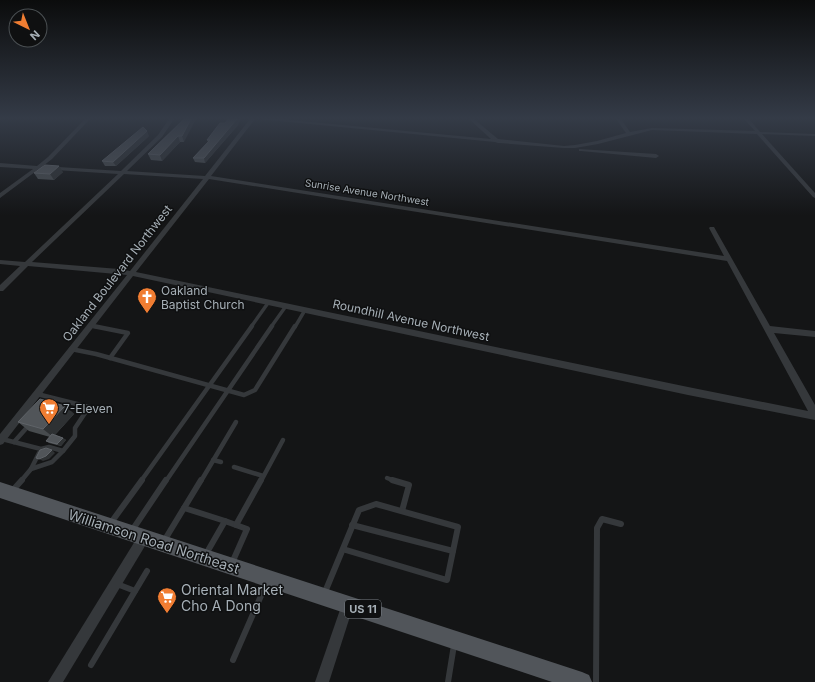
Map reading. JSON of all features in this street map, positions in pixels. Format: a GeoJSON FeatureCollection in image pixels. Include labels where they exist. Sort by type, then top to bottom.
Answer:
{"type":"FeatureCollection","features":[{"type":"Feature","properties":{"kind":"main road","name":"Williamson Road Northeast"},"geometry":{"type":"LineString","coordinates":[[5,492],[582,682]]}},
{"type":"Feature","properties":{"kind":"street"},"geometry":{"type":"LineString","coordinates":[[0,196],[58,151]]}},
{"type":"Feature","properties":{"kind":"street"},"geometry":{"type":"LineString","coordinates":[[0,289],[145,151]]}},
{"type":"Feature","properties":{"kind":"street","name":"Oakland Boulevard Northwest"},"geometry":{"type":"LineString","coordinates":[[1,440],[228,151]]}},
{"type":"Feature","properties":{"kind":"street"},"geometry":{"type":"LineString","coordinates":[[603,151],[656,156]]}},
{"type":"Feature","properties":{"kind":"street"},"geometry":{"type":"LineString","coordinates":[[774,151],[815,196]]}},
{"type":"Feature","properties":{"kind":"street","name":"Sunrise Avenue Northwest"},"geometry":{"type":"LineString","coordinates":[[0,165],[207,178],[729,259]]}},
{"type":"Feature","properties":{"kind":"street"},"geometry":{"type":"LineString","coordinates":[[712,228],[815,415]]}},
{"type":"Feature","properties":{"kind":"street","name":"Roundhill Avenue Northwest"},"geometry":{"type":"LineString","coordinates":[[0,262],[130,274],[815,415]]}},
{"type":"Feature","properties":{"kind":"street"},"geometry":{"type":"LineString","coordinates":[[768,330],[815,334]]}},
{"type":"Feature","properties":{"kind":"street"},"geometry":{"type":"LineString","coordinates":[[55,682],[116,583],[137,535]]}},
{"type":"Feature","properties":{"kind":"street"},"geometry":{"type":"LineString","coordinates":[[322,682],[348,604]]}},
{"type":"Feature","properties":{"kind":"lane"},"geometry":{"type":"LineString","coordinates":[[109,526],[268,303]]}},
{"type":"Feature","properties":{"kind":"lane"},"geometry":{"type":"LineString","coordinates":[[137,535],[227,389],[286,306]]}},
{"type":"Feature","properties":{"kind":"lane"},"geometry":{"type":"LineString","coordinates":[[71,349],[209,384],[244,395],[255,390],[305,310]]}},
{"type":"Feature","properties":{"kind":"lane"},"geometry":{"type":"LineString","coordinates":[[90,325],[128,333],[110,358]]}},
{"type":"Feature","properties":{"kind":"lane"},"geometry":{"type":"LineString","coordinates":[[31,469],[52,462],[63,451],[75,436],[75,428],[89,407],[36,394]]}},
{"type":"Feature","properties":{"kind":"lane"},"geometry":{"type":"LineString","coordinates":[[47,404],[52,398]]}},
{"type":"Feature","properties":{"kind":"lane"},"geometry":{"type":"LineString","coordinates":[[14,442],[33,420]]}},
{"type":"Feature","properties":{"kind":"lane"},"geometry":{"type":"LineString","coordinates":[[162,543],[236,422]]}},
{"type":"Feature","properties":{"kind":"lane"},"geometry":{"type":"LineString","coordinates":[[1,440],[41,449],[49,447],[63,451]]}},
{"type":"Feature","properties":{"kind":"lane"},"geometry":{"type":"LineString","coordinates":[[236,525],[283,440]]}},
{"type":"Feature","properties":{"kind":"lane"},"geometry":{"type":"LineString","coordinates":[[5,492],[31,469],[41,449]]}},
{"type":"Feature","properties":{"kind":"lane"},"geometry":{"type":"LineString","coordinates":[[213,460],[221,462]]}},
{"type":"Feature","properties":{"kind":"lane"},"geometry":{"type":"LineString","coordinates":[[234,467],[263,476]]}},
{"type":"Feature","properties":{"kind":"lane"},"geometry":{"type":"LineString","coordinates":[[386,478],[409,485],[402,511]]}},
{"type":"Feature","properties":{"kind":"lane"},"geometry":{"type":"LineString","coordinates":[[324,596],[358,510],[376,504],[458,527],[447,580],[343,549]]}},
{"type":"Feature","properties":{"kind":"lane"},"geometry":{"type":"LineString","coordinates":[[184,508],[247,529],[231,566]]}},
{"type":"Feature","properties":{"kind":"lane"},"geometry":{"type":"LineString","coordinates":[[596,682],[597,528],[602,520],[621,524]]}},
{"type":"Feature","properties":{"kind":"lane"},"geometry":{"type":"LineString","coordinates":[[204,558],[225,521]]}},
{"type":"Feature","properties":{"kind":"lane"},"geometry":{"type":"LineString","coordinates":[[352,525],[453,551]]}},
{"type":"Feature","properties":{"kind":"lane"},"geometry":{"type":"LineString","coordinates":[[91,665],[147,571]]}},
{"type":"Feature","properties":{"kind":"lane"},"geometry":{"type":"LineString","coordinates":[[233,660],[257,609],[269,578]]}},
{"type":"Feature","properties":{"kind":"lane"},"geometry":{"type":"LineString","coordinates":[[116,583],[135,591]]}},
{"type":"Feature","properties":{"kind":"lane"},"geometry":{"type":"LineString","coordinates":[[448,682],[455,639]]}},
{"type":"Feature","properties":{"kind":"building"},"geometry":{"type":"Polygon","coordinates":[[[114,151],[125,151],[113,162],[102,161],[114,151]]]}},
{"type":"Feature","properties":{"kind":"building"},"geometry":{"type":"Polygon","coordinates":[[[151,151],[164,151],[160,155],[148,154],[151,151]]]}},
{"type":"Feature","properties":{"kind":"building"},"geometry":{"type":"Polygon","coordinates":[[[200,151],[210,151],[204,158],[193,158],[200,151]]]}},
{"type":"Feature","properties":{"kind":"building"},"geometry":{"type":"Polygon","coordinates":[[[45,165],[59,166],[50,174],[34,173],[45,165]]]}},
{"type":"Feature","properties":{"kind":"building"},"geometry":{"type":"Polygon","coordinates":[[[40,399],[65,406],[43,429],[18,422],[40,399]]]}},
{"type":"Feature","properties":{"kind":"building"},"geometry":{"type":"Polygon","coordinates":[[[52,434],[63,438],[57,444],[46,441],[52,434]]]}},
{"type":"Feature","properties":{"kind":"building"},"geometry":{"type":"Polygon","coordinates":[[[46,448],[52,450],[46,456],[39,459],[36,458],[40,450],[46,448]]]}},
{"type":"Feature","properties":{"kind":"place","name":"Oakland Baptist Church"},"geometry":{"type":"Point","coordinates":[147,314]}},
{"type":"Feature","properties":{"kind":"place","name":"7-Eleven"},"geometry":{"type":"Point","coordinates":[49,425]}},
{"type":"Feature","properties":{"kind":"place","name":"Oriental Market Cho A Dong"},"geometry":{"type":"Point","coordinates":[167,614]}}]}
